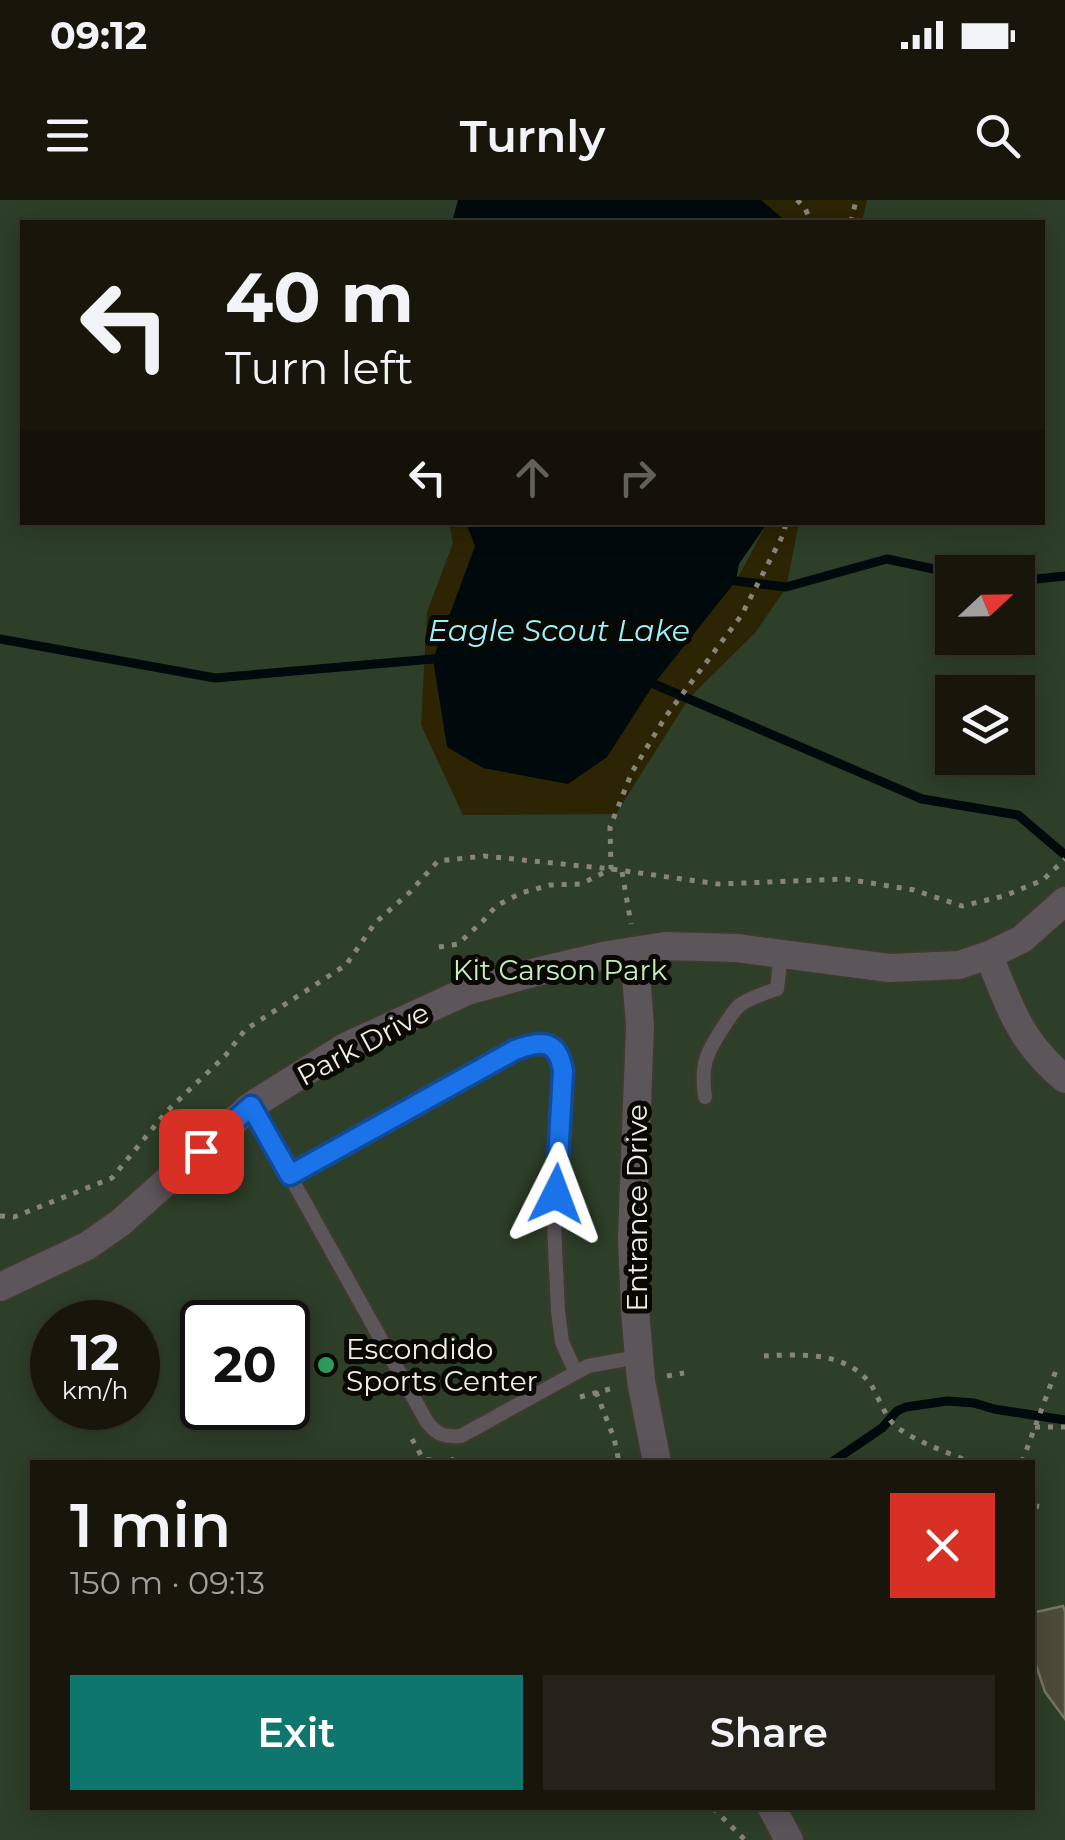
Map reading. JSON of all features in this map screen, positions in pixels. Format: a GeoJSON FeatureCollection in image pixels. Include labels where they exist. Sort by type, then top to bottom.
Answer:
{"type":"FeatureCollection","features":[{"type":"Feature","properties":{"kind":"street","name":"Park Drive"},"geometry":{"type":"LineString","coordinates":[[0,1288],[87,1246],[120,1223],[251,1106],[345,1047],[467,991],[536,972],[665,946],[782,952],[889,968],[959,965],[989,956],[1022,939],[1065,900]]}},
{"type":"Feature","properties":{"kind":"street","name":"Entrance Drive"},"geometry":{"type":"LineString","coordinates":[[634,951],[640,1025],[632,1238],[640,1369],[657,1460]]}},
{"type":"Feature","properties":{"kind":"street"},"geometry":{"type":"LineString","coordinates":[[989,956],[1016,1021],[1031,1046],[1065,1078]]}},
{"type":"Feature","properties":{"kind":"street"},"geometry":{"type":"LineString","coordinates":[[773,1810],[790,1840]]}},
{"type":"Feature","properties":{"kind":"lane"},"geometry":{"type":"LineString","coordinates":[[705,1097],[702,1079],[710,1046],[736,1009],[777,988],[782,952]]}},
{"type":"Feature","properties":{"kind":"lane"},"geometry":{"type":"LineString","coordinates":[[290,1175],[515,1050],[543,1043],[554,1048],[563,1071],[554,1225],[558,1311],[562,1342],[576,1373]]}},
{"type":"Feature","properties":{"kind":"lane"},"geometry":{"type":"LineString","coordinates":[[251,1106],[435,1432],[460,1436],[602,1362],[640,1369]]}},
{"type":"Feature","properties":{"kind":"path"},"geometry":{"type":"LineString","coordinates":[[439,946],[458,944],[496,906],[521,894],[550,886],[581,884],[612,869],[610,827],[632,772],[666,716],[742,616],[785,525]]}},
{"type":"Feature","properties":{"kind":"path"},"geometry":{"type":"LineString","coordinates":[[1056,870],[1065,859]]}},
{"type":"Feature","properties":{"kind":"path"},"geometry":{"type":"LineString","coordinates":[[622,872],[634,951]]}},
{"type":"Feature","properties":{"kind":"path"},"geometry":{"type":"LineString","coordinates":[[764,1356],[828,1357],[850,1367],[868,1381],[890,1421],[900,1430],[966,1460]]}},
{"type":"Feature","properties":{"kind":"path"},"geometry":{"type":"LineString","coordinates":[[1023,1460],[1058,1365]]}},
{"type":"Feature","properties":{"kind":"path"},"geometry":{"type":"LineString","coordinates":[[574,1398],[596,1392],[640,1369],[684,1373]]}},
{"type":"Feature","properties":{"kind":"path"},"geometry":{"type":"LineString","coordinates":[[596,1392],[619,1460]]}},
{"type":"Feature","properties":{"kind":"path"},"geometry":{"type":"LineString","coordinates":[[1035,1428],[1065,1427]]}},
{"type":"Feature","properties":{"kind":"path"},"geometry":{"type":"LineString","coordinates":[[408,1432],[423,1459],[431,1460]]}},
{"type":"Feature","properties":{"kind":"path"},"geometry":{"type":"LineString","coordinates":[[451,1460],[464,1455]]}},
{"type":"Feature","properties":{"kind":"path"},"geometry":{"type":"LineString","coordinates":[[714,1810],[745,1840]]}},
{"type":"Feature","properties":{"kind":"green space","name":"Kit Carson Park"},"geometry":{"type":"Polygon","coordinates":[[[0,200],[1065,200],[1065,1840],[0,1840],[0,200]]]}},
{"type":"Feature","properties":{"kind":"sand"},"geometry":{"type":"Polygon","coordinates":[[[761,200],[867,200],[862,220],[785,220],[761,200]]]}},
{"type":"Feature","properties":{"kind":"sand"},"geometry":{"type":"Polygon","coordinates":[[[449,525],[467,525],[475,546],[433,659],[607,756],[654,684],[736,581],[765,525],[799,525],[786,588],[755,633],[689,698],[616,814],[463,815],[421,725],[427,612],[453,543],[449,525]]]}},
{"type":"Feature","properties":{"kind":"water"},"geometry":{"type":"Polygon","coordinates":[[[458,200],[761,200],[785,220],[453,220],[458,200]]]}},
{"type":"Feature","properties":{"kind":"water","name":"Eagle Scout Lake"},"geometry":{"type":"Polygon","coordinates":[[[467,525],[765,525],[739,564],[736,581],[654,684],[607,757],[568,784],[483,768],[447,747],[433,659],[475,546],[467,525]]]}},
{"type":"Feature","properties":{"kind":"building"},"geometry":{"type":"Polygon","coordinates":[[[1063,1606],[1065,1611],[1065,1719],[1045,1692],[1035,1662],[1035,1612],[1063,1606]]]}},
{"type":"Feature","properties":{"kind":"waterway"},"geometry":{"type":"LineString","coordinates":[[736,581],[786,587],[887,559],[935,569]]}},
{"type":"Feature","properties":{"kind":"waterway"},"geometry":{"type":"LineString","coordinates":[[1035,579],[1065,576]]}},
{"type":"Feature","properties":{"kind":"waterway"},"geometry":{"type":"LineString","coordinates":[[0,639],[215,678],[433,659]]}},
{"type":"Feature","properties":{"kind":"waterway"},"geometry":{"type":"LineString","coordinates":[[654,684],[922,799],[1018,815],[1065,855]]}},
{"type":"Feature","properties":{"kind":"waterway"},"geometry":{"type":"LineString","coordinates":[[835,1460],[906,1407],[947,1401],[974,1403],[1065,1420]]}},
{"type":"Feature","properties":{"kind":"place","name":"Escondido Sports Center"},"geometry":{"type":"Point","coordinates":[326,1365]}},
{"type":"Feature","properties":{"kind":"route"},"geometry":{"type":"LineString","coordinates":[[201,1151],[251,1106],[290,1175],[515,1050],[543,1043],[554,1048],[563,1071],[556,1194]]}}]}
